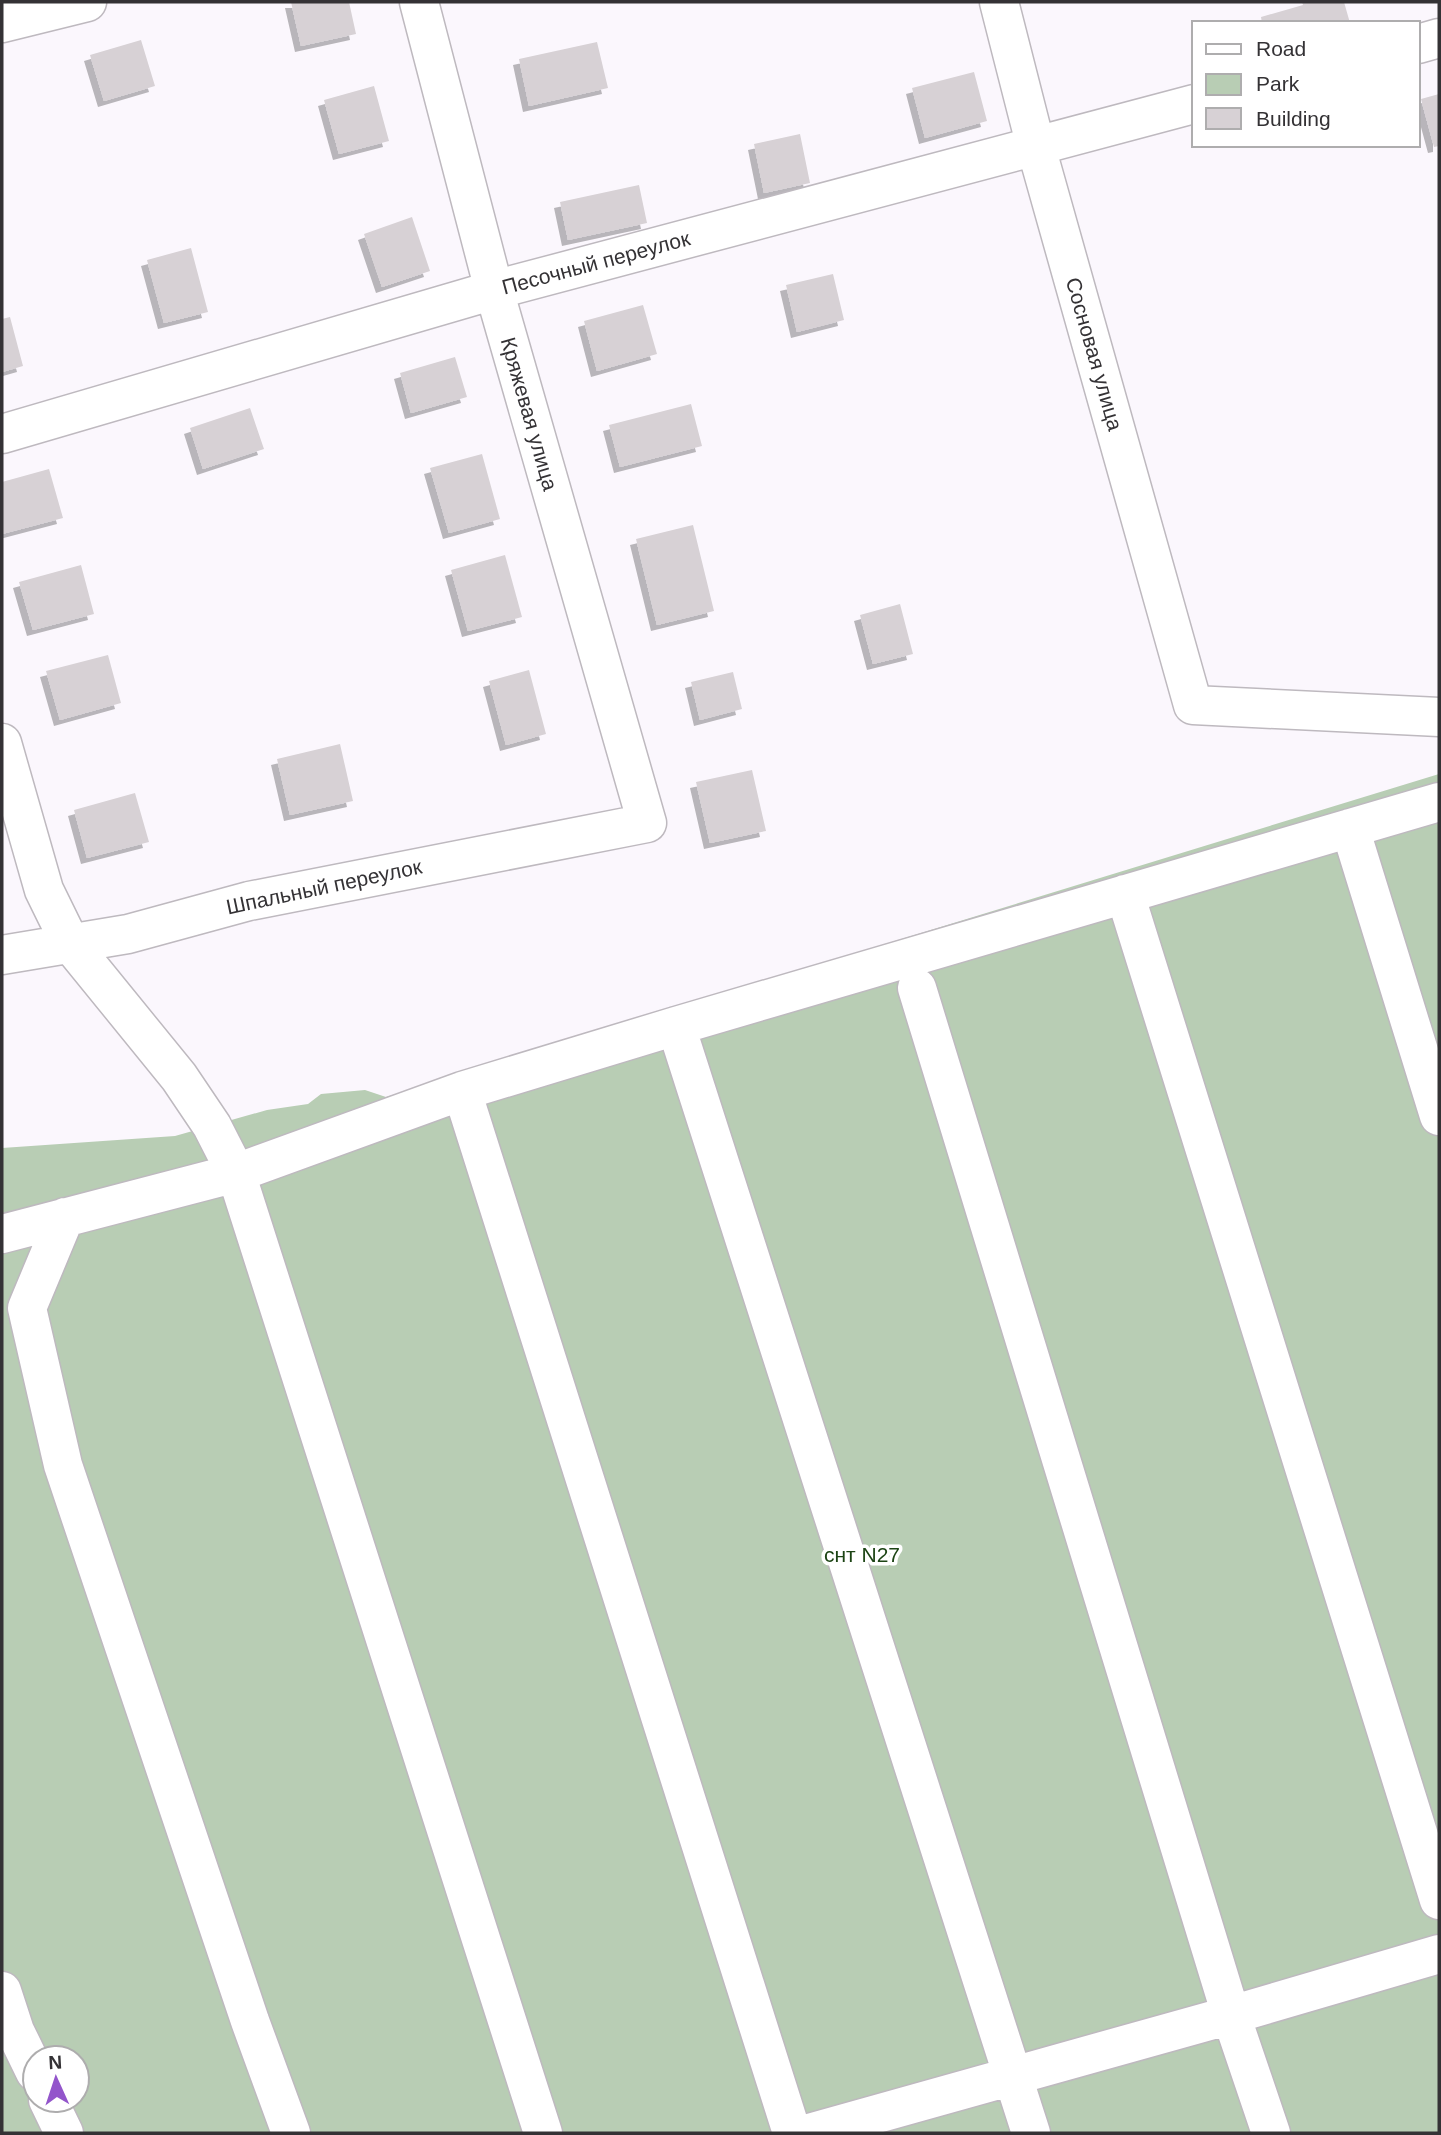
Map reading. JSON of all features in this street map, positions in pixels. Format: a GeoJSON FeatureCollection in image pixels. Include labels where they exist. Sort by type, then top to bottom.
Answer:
{"type":"FeatureCollection","features":[{"type":"Feature","properties":{"kind":"street"},"geometry":{"type":"LineString","coordinates":[[2,23],[88,2]]}},
{"type":"Feature","properties":{"kind":"street","name":"Кряжевая улица"},"geometry":{"type":"LineString","coordinates":[[419,2],[494,290],[647,823]]}},
{"type":"Feature","properties":{"kind":"street","name":"Сосновая улица"},"geometry":{"type":"LineString","coordinates":[[999,2],[1036,147],[1193,705],[1439,717]]}},
{"type":"Feature","properties":{"kind":"street"},"geometry":{"type":"LineString","coordinates":[[1420,43],[1439,38]]}},
{"type":"Feature","properties":{"kind":"street","name":"Песочный переулок"},"geometry":{"type":"LineString","coordinates":[[2,434],[494,290],[1192,105]]}},
{"type":"Feature","properties":{"kind":"street"},"geometry":{"type":"LineString","coordinates":[[2,743],[44,890],[70,943],[179,1077],[212,1126],[236,1173],[543,2133]]}},
{"type":"Feature","properties":{"kind":"street"},"geometry":{"type":"LineString","coordinates":[[2,1234],[236,1173],[462,1091],[1439,802]]}},
{"type":"Feature","properties":{"kind":"street","name":"Шпальный переулок"},"geometry":{"type":"LineString","coordinates":[[2,955],[128,934],[249,901],[647,823]]}},
{"type":"Feature","properties":{"kind":"street"},"geometry":{"type":"LineString","coordinates":[[1350,828],[1439,1116]]}},
{"type":"Feature","properties":{"kind":"street"},"geometry":{"type":"LineString","coordinates":[[1125,894],[1439,1900]]}},
{"type":"Feature","properties":{"kind":"street"},"geometry":{"type":"LineString","coordinates":[[917,988],[1231,2015],[1271,2133]]}},
{"type":"Feature","properties":{"kind":"street"},"geometry":{"type":"LineString","coordinates":[[676,1026],[1031,2133]]}},
{"type":"Feature","properties":{"kind":"street"},"geometry":{"type":"LineString","coordinates":[[462,1091],[792,2133]]}},
{"type":"Feature","properties":{"kind":"street"},"geometry":{"type":"LineString","coordinates":[[65,1217],[27,1308],[63,1465],[250,2021],[291,2133]]}},
{"type":"Feature","properties":{"kind":"street"},"geometry":{"type":"LineString","coordinates":[[809,2133],[1439,1954]]}},
{"type":"Feature","properties":{"kind":"street"},"geometry":{"type":"LineString","coordinates":[[2,1991],[21,2044]]}},
{"type":"Feature","properties":{"kind":"street"},"geometry":{"type":"LineString","coordinates":[[55,2114],[64,2133]]}},
{"type":"Feature","properties":{"kind":"green space","name":"снт N27"},"geometry":{"type":"Polygon","coordinates":[[[1439,774],[1439,2133],[2,2133],[2,1148],[175,1136],[267,1110],[308,1104],[321,1094],[365,1090],[386,1097],[1439,774]]]}},
{"type":"Feature","properties":{"kind":"building"},"geometry":{"type":"Polygon","coordinates":[[[291,2],[349,2],[356,34],[301,46],[291,2]]]}},
{"type":"Feature","properties":{"kind":"building"},"geometry":{"type":"Polygon","coordinates":[[[1302,2],[1344,2],[1349,21],[1262,21],[1261,17],[1303,5],[1302,2]]]}},
{"type":"Feature","properties":{"kind":"building"},"geometry":{"type":"Polygon","coordinates":[[[141,40],[155,86],[104,101],[90,55],[141,40]]]}},
{"type":"Feature","properties":{"kind":"building"},"geometry":{"type":"Polygon","coordinates":[[[597,42],[608,88],[529,106],[519,59],[597,42]]]}},
{"type":"Feature","properties":{"kind":"building"},"geometry":{"type":"Polygon","coordinates":[[[974,72],[987,121],[925,138],[912,88],[974,72]]]}},
{"type":"Feature","properties":{"kind":"building"},"geometry":{"type":"Polygon","coordinates":[[[374,86],[389,141],[339,154],[324,100],[374,86]]]}},
{"type":"Feature","properties":{"kind":"building"},"geometry":{"type":"Polygon","coordinates":[[[1439,94],[1439,146],[1434,147],[1421,99],[1439,94]]]}},
{"type":"Feature","properties":{"kind":"building"},"geometry":{"type":"Polygon","coordinates":[[[800,134],[810,183],[764,193],[754,144],[800,134]]]}},
{"type":"Feature","properties":{"kind":"building"},"geometry":{"type":"Polygon","coordinates":[[[639,185],[647,223],[568,240],[560,202],[639,185]]]}},
{"type":"Feature","properties":{"kind":"building"},"geometry":{"type":"Polygon","coordinates":[[[412,217],[430,271],[382,287],[364,234],[412,217]]]}},
{"type":"Feature","properties":{"kind":"building"},"geometry":{"type":"Polygon","coordinates":[[[191,248],[208,312],[164,323],[147,260],[191,248]]]}},
{"type":"Feature","properties":{"kind":"building"},"geometry":{"type":"Polygon","coordinates":[[[833,274],[844,320],[797,332],[786,285],[833,274]]]}},
{"type":"Feature","properties":{"kind":"building"},"geometry":{"type":"Polygon","coordinates":[[[643,305],[657,354],[597,371],[584,321],[643,305]]]}},
{"type":"Feature","properties":{"kind":"building"},"geometry":{"type":"Polygon","coordinates":[[[10,317],[23,366],[2,372],[2,319],[10,317]]]}},
{"type":"Feature","properties":{"kind":"building"},"geometry":{"type":"Polygon","coordinates":[[[455,357],[467,397],[411,413],[400,373],[455,357]]]}},
{"type":"Feature","properties":{"kind":"building"},"geometry":{"type":"Polygon","coordinates":[[[691,404],[702,446],[620,467],[609,425],[691,404]]]}},
{"type":"Feature","properties":{"kind":"building"},"geometry":{"type":"Polygon","coordinates":[[[250,408],[264,449],[203,469],[190,428],[250,408]]]}},
{"type":"Feature","properties":{"kind":"building"},"geometry":{"type":"Polygon","coordinates":[[[482,454],[500,519],[449,533],[430,468],[482,454]]]}},
{"type":"Feature","properties":{"kind":"building"},"geometry":{"type":"Polygon","coordinates":[[[49,469],[63,518],[2,534],[2,482],[49,469]]]}},
{"type":"Feature","properties":{"kind":"building"},"geometry":{"type":"Polygon","coordinates":[[[693,525],[714,611],[657,625],[636,539],[693,525]]]}},
{"type":"Feature","properties":{"kind":"building"},"geometry":{"type":"Polygon","coordinates":[[[505,555],[522,617],[468,631],[451,570],[505,555]]]}},
{"type":"Feature","properties":{"kind":"building"},"geometry":{"type":"Polygon","coordinates":[[[81,565],[94,614],[33,630],[19,582],[81,565]]]}},
{"type":"Feature","properties":{"kind":"building"},"geometry":{"type":"Polygon","coordinates":[[[900,604],[913,654],[873,664],[860,615],[900,604]]]}},
{"type":"Feature","properties":{"kind":"building"},"geometry":{"type":"Polygon","coordinates":[[[108,655],[121,703],[60,720],[46,671],[108,655]]]}},
{"type":"Feature","properties":{"kind":"building"},"geometry":{"type":"Polygon","coordinates":[[[529,670],[546,734],[506,745],[489,681],[529,670]]]}},
{"type":"Feature","properties":{"kind":"building"},"geometry":{"type":"Polygon","coordinates":[[[733,672],[742,709],[700,720],[691,682],[733,672]]]}},
{"type":"Feature","properties":{"kind":"building"},"geometry":{"type":"Polygon","coordinates":[[[340,744],[353,801],[290,815],[277,759],[340,744]]]}},
{"type":"Feature","properties":{"kind":"building"},"geometry":{"type":"Polygon","coordinates":[[[752,770],[766,831],[710,843],[696,782],[752,770]]]}},
{"type":"Feature","properties":{"kind":"building"},"geometry":{"type":"Polygon","coordinates":[[[135,793],[149,842],[87,858],[74,810],[135,793]]]}}]}
